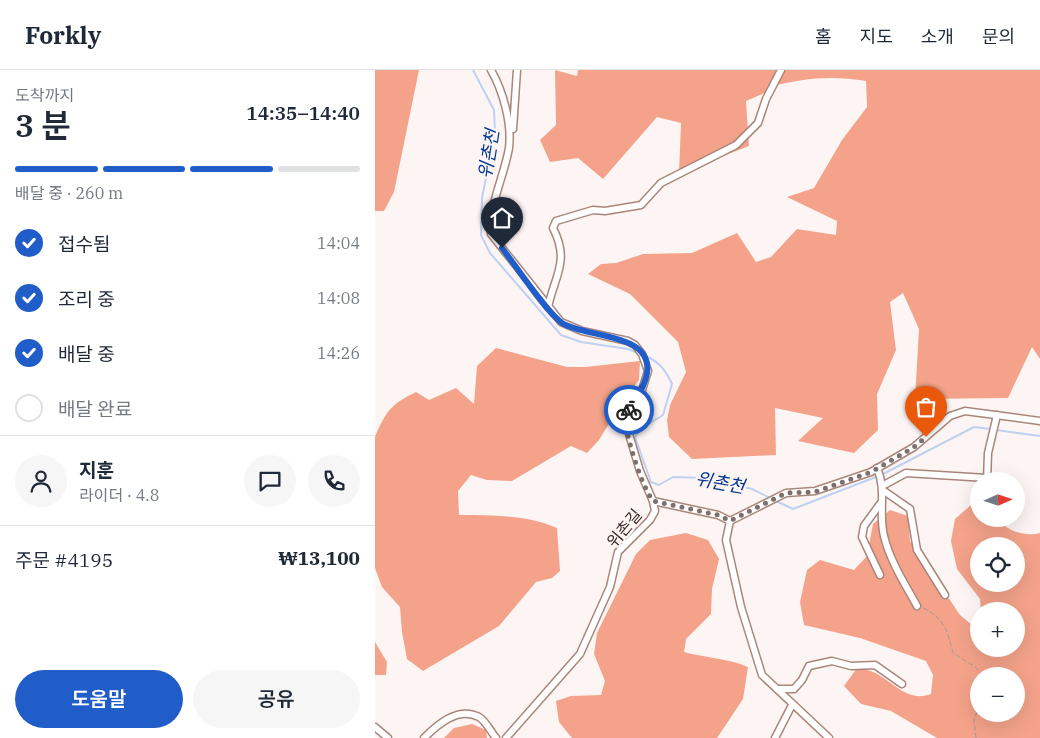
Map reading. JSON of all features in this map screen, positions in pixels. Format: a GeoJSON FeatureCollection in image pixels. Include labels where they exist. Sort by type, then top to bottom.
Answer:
{"type":"FeatureCollection","features":[{"type":"Feature","properties":{"kind":"street","name":"위촌길"},"geometry":{"type":"LineString","coordinates":[[491,70],[509,122],[509,148],[490,219],[491,234],[548,307],[566,325],[635,345],[646,361],[648,371],[642,390],[629,409],[626,424],[640,471],[653,501],[655,511],[650,520],[618,552],[611,587],[580,654],[506,738]]}},
{"type":"Feature","properties":{"kind":"street"},"geometry":{"type":"LineString","coordinates":[[509,139],[513,132],[517,70]]}},
{"type":"Feature","properties":{"kind":"street"},"geometry":{"type":"LineString","coordinates":[[548,307],[555,279],[561,271],[559,240],[553,228],[557,221],[593,210],[605,212],[641,204],[661,183],[736,146],[758,123],[766,99],[781,70]]}},
{"type":"Feature","properties":{"kind":"street"},"geometry":{"type":"LineString","coordinates":[[730,521],[786,493],[815,492],[877,470],[913,448],[950,416],[965,411],[1040,421]]}},
{"type":"Feature","properties":{"kind":"street"},"geometry":{"type":"LineString","coordinates":[[987,472],[988,452],[997,415]]}},
{"type":"Feature","properties":{"kind":"street"},"geometry":{"type":"LineString","coordinates":[[877,470],[882,486],[880,504],[884,536],[895,566],[917,606]]}},
{"type":"Feature","properties":{"kind":"street"},"geometry":{"type":"LineString","coordinates":[[882,486],[906,473],[970,479]]}},
{"type":"Feature","properties":{"kind":"street"},"geometry":{"type":"LineString","coordinates":[[882,486],[910,509],[917,550],[945,595]]}},
{"type":"Feature","properties":{"kind":"street"},"geometry":{"type":"LineString","coordinates":[[653,501],[718,515],[730,521]]}},
{"type":"Feature","properties":{"kind":"street"},"geometry":{"type":"LineString","coordinates":[[880,504],[864,526],[862,537],[880,575]]}},
{"type":"Feature","properties":{"kind":"street"},"geometry":{"type":"LineString","coordinates":[[730,521],[726,540],[741,607],[762,675],[829,738]]}},
{"type":"Feature","properties":{"kind":"street"},"geometry":{"type":"LineString","coordinates":[[777,689],[794,689],[802,680],[809,666],[832,661],[851,666],[875,665],[902,684]]}},
{"type":"Feature","properties":{"kind":"street"},"geometry":{"type":"LineString","coordinates":[[775,738],[792,705]]}},
{"type":"Feature","properties":{"kind":"street"},"geometry":{"type":"LineString","coordinates":[[423,738],[449,717],[466,714],[479,717],[496,738]]}},
{"type":"Feature","properties":{"kind":"street"},"geometry":{"type":"LineString","coordinates":[[375,727],[388,738]]}},
{"type":"Feature","properties":{"kind":"path"},"geometry":{"type":"LineString","coordinates":[[917,606],[933,613],[945,625],[953,653],[975,667]]}},
{"type":"Feature","properties":{"kind":"path"},"geometry":{"type":"LineString","coordinates":[[973,722],[976,738]]}},
{"type":"Feature","properties":{"kind":"shaded area"},"geometry":{"type":"Polygon","coordinates":[[[375,70],[419,70],[394,192],[384,211],[375,211],[375,70]]]}},
{"type":"Feature","properties":{"kind":"shaded area"},"geometry":{"type":"Polygon","coordinates":[[[555,70],[577,76],[578,70],[1040,70],[1040,359],[1032,347],[1008,398],[915,399],[919,329],[903,293],[890,302],[896,350],[877,394],[878,430],[854,453],[798,441],[823,418],[775,408],[776,455],[692,459],[669,437],[667,420],[670,405],[686,372],[678,342],[630,294],[588,274],[601,264],[616,263],[643,254],[692,253],[737,233],[756,262],[771,257],[797,229],[836,235],[837,221],[787,197],[814,188],[842,140],[867,107],[866,81],[817,78],[769,87],[767,92],[746,101],[749,146],[679,173],[681,123],[657,117],[603,179],[578,158],[550,162],[540,140],[556,125],[555,70]]]}},
{"type":"Feature","properties":{"kind":"shaded area"},"geometry":{"type":"Polygon","coordinates":[[[496,348],[567,367],[586,367],[640,361],[639,380],[621,404],[599,440],[587,453],[571,446],[512,481],[487,480],[471,475],[458,491],[459,515],[521,518],[534,520],[557,528],[560,571],[552,578],[536,582],[499,626],[423,671],[407,659],[400,607],[382,587],[375,568],[375,437],[390,409],[401,400],[416,392],[429,400],[456,388],[474,404],[477,366],[496,348]]]}},
{"type":"Feature","properties":{"kind":"shaded area"},"geometry":{"type":"Polygon","coordinates":[[[970,506],[970,528],[1008,528],[1028,534],[1040,533],[1040,738],[937,738],[891,711],[861,704],[844,686],[857,668],[878,674],[911,695],[921,696],[931,694],[933,675],[926,661],[860,638],[804,625],[800,602],[807,570],[820,560],[854,570],[867,556],[873,524],[890,510],[908,516],[910,541],[960,615],[970,623],[970,657],[1025,657],[1025,602],[980,602],[975,592],[1025,592],[1025,537],[970,537],[970,586],[957,569],[951,541],[955,519],[970,506]]]}},
{"type":"Feature","properties":{"kind":"shaded area"},"geometry":{"type":"Polygon","coordinates":[[[686,533],[708,540],[719,559],[712,589],[711,614],[686,639],[684,652],[748,667],[743,699],[717,738],[572,738],[559,722],[556,701],[571,696],[601,695],[605,681],[594,654],[597,633],[636,554],[650,540],[686,533]]]}},
{"type":"Feature","properties":{"kind":"shaded area"},"geometry":{"type":"Polygon","coordinates":[[[375,642],[387,662],[386,675],[375,675],[375,642]]]}},
{"type":"Feature","properties":{"kind":"shaded area"},"geometry":{"type":"Polygon","coordinates":[[[472,724],[486,730],[487,738],[444,738],[454,728],[472,724]]]}},
{"type":"Feature","properties":{"kind":"waterway","name":"위촌천"},"geometry":{"type":"LineString","coordinates":[[473,70],[494,110],[495,133],[482,198],[481,235],[490,253],[561,335],[581,342],[628,349],[638,353]]}},
{"type":"Feature","properties":{"kind":"waterway","name":"위촌천"},"geometry":{"type":"LineString","coordinates":[[645,356],[661,367],[672,384],[663,415],[642,428],[635,437],[651,482],[659,485],[673,477],[702,478],[730,487],[739,486],[752,489],[772,499]]}},
{"type":"Feature","properties":{"kind":"waterway","name":"위촌천"},"geometry":{"type":"LineString","coordinates":[[776,501],[793,509],[881,475],[974,427],[991,429]]}},
{"type":"Feature","properties":{"kind":"waterway","name":"위촌천"},"geometry":{"type":"LineString","coordinates":[[996,430],[1040,436]]}},
{"type":"Feature","properties":{"kind":"way so far"},"geometry":{"type":"LineString","coordinates":[[629,410],[626,424],[629,436],[640,471],[653,501],[718,515],[730,521],[786,493],[815,492],[871,472],[913,448],[926,437]]}},
{"type":"Feature","properties":{"kind":"route"},"geometry":{"type":"LineString","coordinates":[[502,248],[561,322],[582,331],[628,341],[639,349],[646,361],[648,371],[642,390],[629,410]]}}]}
